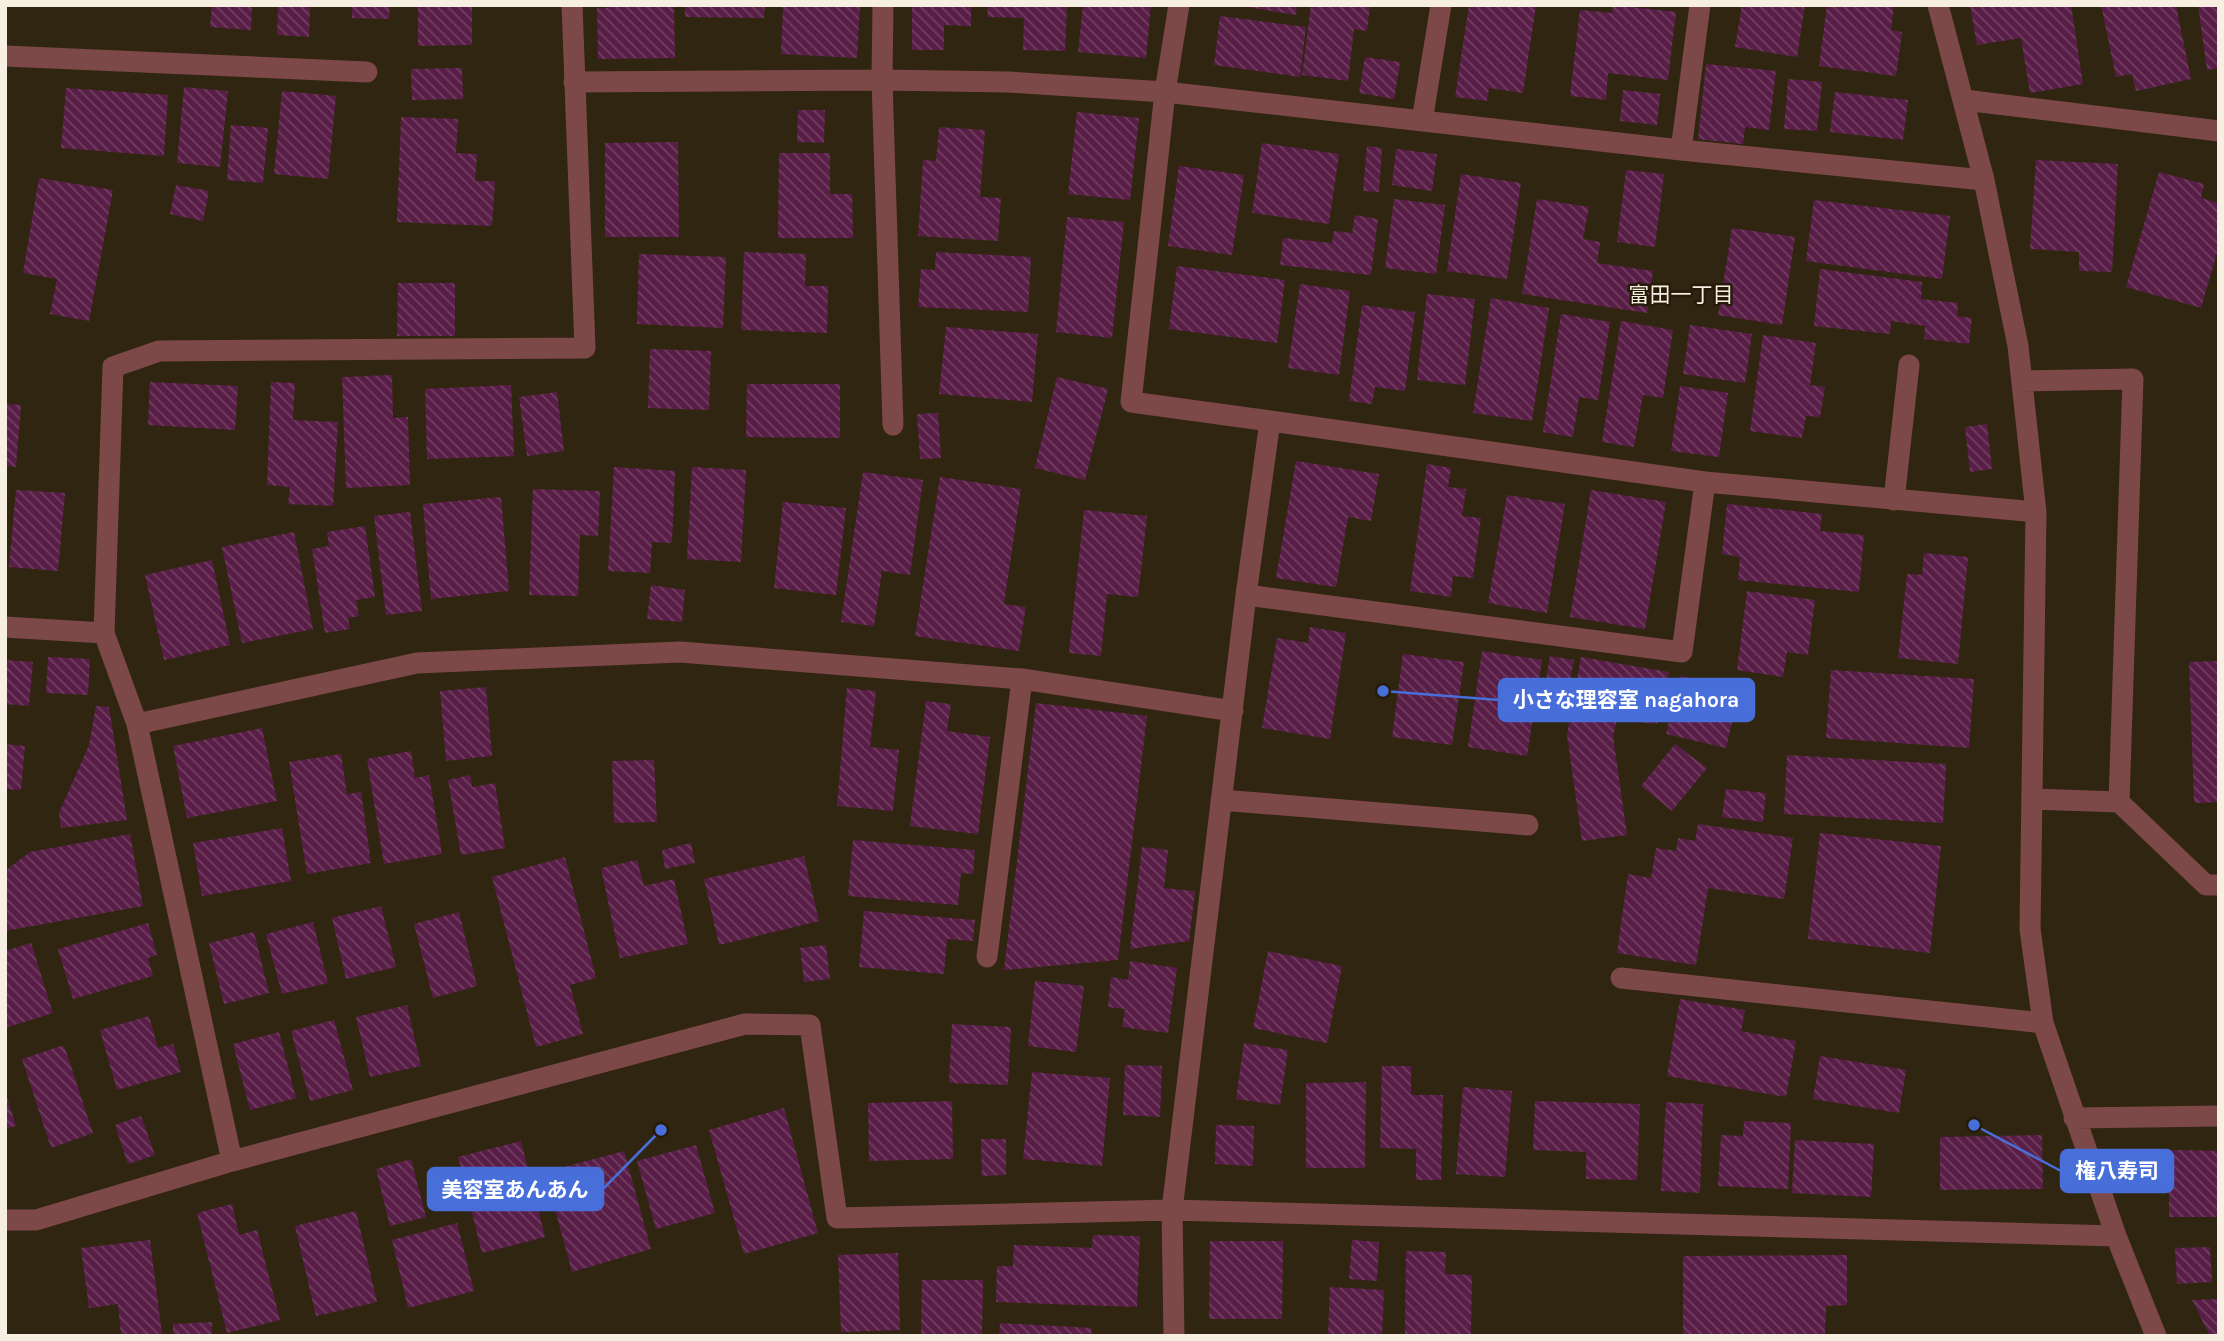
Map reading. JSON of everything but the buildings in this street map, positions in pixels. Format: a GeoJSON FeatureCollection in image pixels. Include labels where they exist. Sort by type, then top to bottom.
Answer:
{"type":"FeatureCollection","features":[{"type":"Feature","properties":{"kind":"street"},"geometry":{"type":"LineString","coordinates":[[232,1161],[137,724],[104,633],[113,367],[159,351],[584,348],[572,5]]}},
{"type":"Feature","properties":{"kind":"street"},"geometry":{"type":"LineString","coordinates":[[883,5],[882,80],[894,425]]}},
{"type":"Feature","properties":{"kind":"street"},"geometry":{"type":"LineString","coordinates":[[1179,5],[1166,92],[1130,402],[1705,482],[2036,512]]}},
{"type":"Feature","properties":{"kind":"street"},"geometry":{"type":"LineString","coordinates":[[1422,121],[1441,5]]}},
{"type":"Feature","properties":{"kind":"street"},"geometry":{"type":"LineString","coordinates":[[1681,150],[1700,5]]}},
{"type":"Feature","properties":{"kind":"street"},"geometry":{"type":"LineString","coordinates":[[1938,5],[1984,180],[2018,346],[2036,512],[2030,929],[2043,1023],[2116,1236],[2156,1336]]}},
{"type":"Feature","properties":{"kind":"street"},"geometry":{"type":"LineString","coordinates":[[5,56],[367,72]]}},
{"type":"Feature","properties":{"kind":"street"},"geometry":{"type":"LineString","coordinates":[[574,82],[1008,82],[1166,92],[1681,150],[1984,180]]}},
{"type":"Feature","properties":{"kind":"street"},"geometry":{"type":"LineString","coordinates":[[1964,100],[2219,131]]}},
{"type":"Feature","properties":{"kind":"street"},"geometry":{"type":"LineString","coordinates":[[1894,500],[1909,365]]}},
{"type":"Feature","properties":{"kind":"street"},"geometry":{"type":"LineString","coordinates":[[2022,381],[2133,379],[2119,802]]}},
{"type":"Feature","properties":{"kind":"street"},"geometry":{"type":"LineString","coordinates":[[1174,1336],[1172,1210],[1246,595],[1270,421]]}},
{"type":"Feature","properties":{"kind":"street"},"geometry":{"type":"LineString","coordinates":[[1246,595],[1682,652],[1705,482]]}},
{"type":"Feature","properties":{"kind":"street"},"geometry":{"type":"LineString","coordinates":[[5,627],[104,633]]}},
{"type":"Feature","properties":{"kind":"street"},"geometry":{"type":"LineString","coordinates":[[137,724],[417,663],[680,652],[1022,679],[1233,711]]}},
{"type":"Feature","properties":{"kind":"street"},"geometry":{"type":"LineString","coordinates":[[987,957],[1022,679]]}},
{"type":"Feature","properties":{"kind":"street"},"geometry":{"type":"LineString","coordinates":[[2032,799],[2119,802],[2206,885],[2219,885]]}},
{"type":"Feature","properties":{"kind":"street"},"geometry":{"type":"LineString","coordinates":[[1221,800],[1528,825]]}},
{"type":"Feature","properties":{"kind":"street"},"geometry":{"type":"LineString","coordinates":[[1622,978],[2043,1023]]}},
{"type":"Feature","properties":{"kind":"street"},"geometry":{"type":"LineString","coordinates":[[5,1220],[36,1220],[232,1161],[745,1024],[810,1025],[837,1218],[1172,1210],[2116,1236]]}},
{"type":"Feature","properties":{"kind":"street"},"geometry":{"type":"LineString","coordinates":[[2074,1118],[2219,1116]]}},
{"type":"Feature","properties":{"kind":"place","name":"小さな理容室 nagahora"},"geometry":{"type":"Point","coordinates":[1383,691]}},
{"type":"Feature","properties":{"kind":"place","name":"権八寿司"},"geometry":{"type":"Point","coordinates":[1974,1125]}},
{"type":"Feature","properties":{"kind":"place","name":"美容室あんあん"},"geometry":{"type":"Point","coordinates":[661,1130]}},
{"type":"Feature","properties":{"kind":"district","name":"富田一丁目"},"geometry":{"type":"Point","coordinates":[1681,295]}}]}
